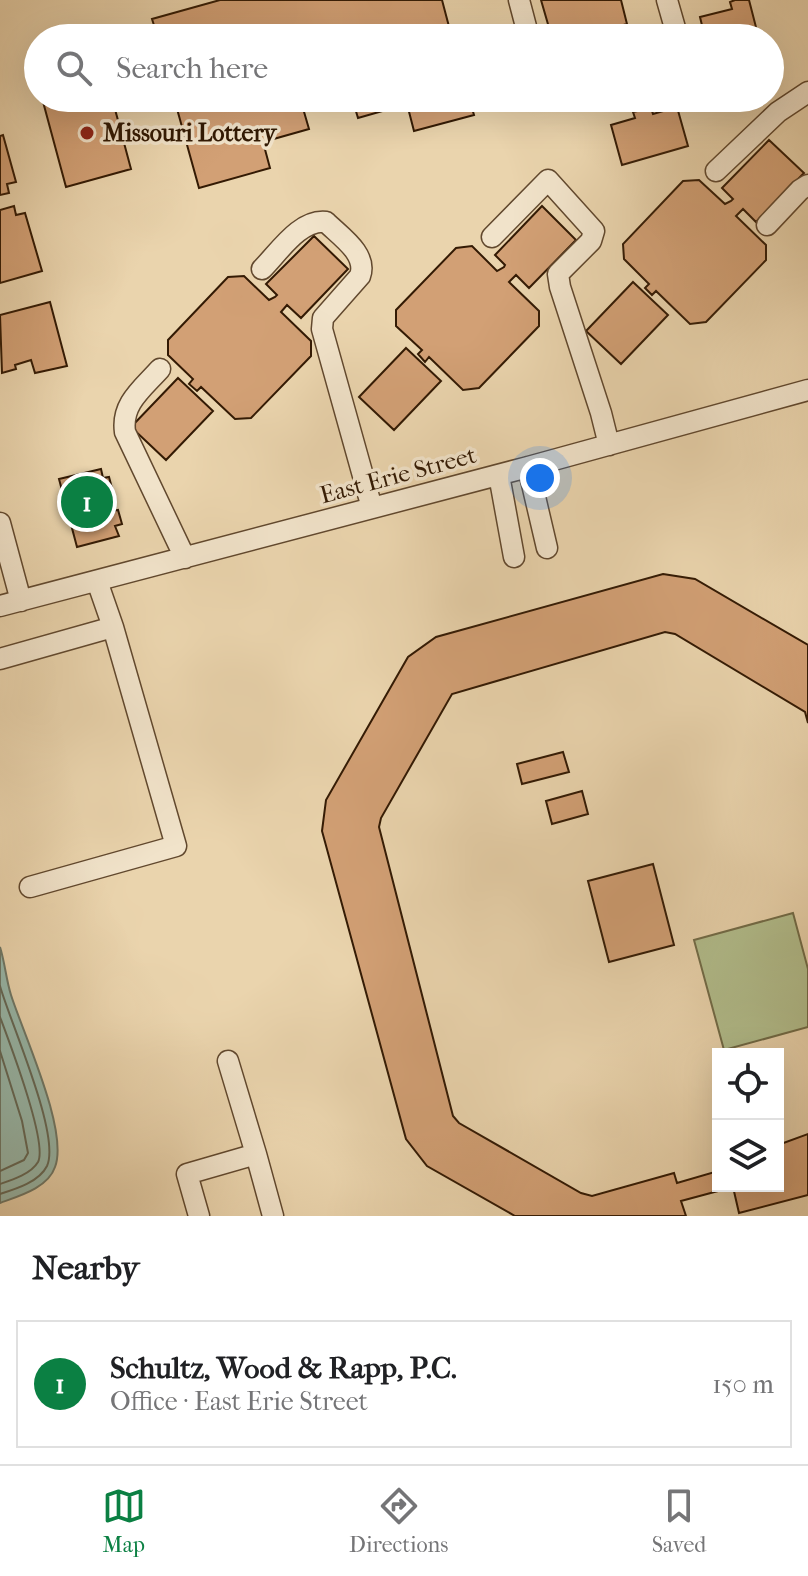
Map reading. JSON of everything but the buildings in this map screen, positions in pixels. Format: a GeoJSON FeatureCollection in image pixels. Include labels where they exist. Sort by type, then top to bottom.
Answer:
{"type":"FeatureCollection","features":[{"type":"Feature","properties":{"kind":"street"},"geometry":{"type":"LineString","coordinates":[[519,0],[525,24]]}},
{"type":"Feature","properties":{"kind":"street"},"geometry":{"type":"LineString","coordinates":[[667,0],[674,24]]}},
{"type":"Feature","properties":{"kind":"street"},"geometry":{"type":"LineString","coordinates":[[784,108],[808,92]]}},
{"type":"Feature","properties":{"kind":"street"},"geometry":{"type":"LineString","coordinates":[[716,171],[778,112]]}},
{"type":"Feature","properties":{"kind":"street"},"geometry":{"type":"LineString","coordinates":[[492,237],[548,180],[594,231],[591,241],[558,274],[609,445]]}},
{"type":"Feature","properties":{"kind":"street"},"geometry":{"type":"LineString","coordinates":[[767,225],[808,185]]}},
{"type":"Feature","properties":{"kind":"street"},"geometry":{"type":"LineString","coordinates":[[262,269],[307,225],[321,221],[326,222],[356,252],[361,261],[363,269],[360,276],[323,318],[322,329],[372,508]]}},
{"type":"Feature","properties":{"kind":"street"},"geometry":{"type":"LineString","coordinates":[[160,369],[129,404],[124,415],[125,432],[185,558]]}},
{"type":"Feature","properties":{"kind":"street","name":"East Erie Street"},"geometry":{"type":"LineString","coordinates":[[0,606],[808,390]]}},
{"type":"Feature","properties":{"kind":"street"},"geometry":{"type":"LineString","coordinates":[[528,467],[547,548]]}},
{"type":"Feature","properties":{"kind":"street"},"geometry":{"type":"LineString","coordinates":[[499,475],[514,557]]}},
{"type":"Feature","properties":{"kind":"street"},"geometry":{"type":"LineString","coordinates":[[0,523],[21,601]]}},
{"type":"Feature","properties":{"kind":"street"},"geometry":{"type":"LineString","coordinates":[[30,887],[176,846],[97,581]]}},
{"type":"Feature","properties":{"kind":"street"},"geometry":{"type":"LineString","coordinates":[[0,659],[113,627]]}},
{"type":"Feature","properties":{"kind":"street"},"geometry":{"type":"LineString","coordinates":[[228,1061],[273,1216]]}},
{"type":"Feature","properties":{"kind":"street"},"geometry":{"type":"LineString","coordinates":[[199,1216],[187,1174],[256,1154]]}},
{"type":"Feature","properties":{"kind":"green space"},"geometry":{"type":"Polygon","coordinates":[[[793,913],[808,969],[808,1027],[723,1048],[694,940],[793,913]]]}},
{"type":"Feature","properties":{"kind":"water"},"geometry":{"type":"Polygon","coordinates":[[[0,947],[11,995],[43,1082],[56,1130],[58,1151],[55,1167],[46,1180],[32,1190],[0,1203],[0,947]]]}},
{"type":"Feature","properties":{"kind":"place","name":"Missouri Lottery"},"geometry":{"type":"Point","coordinates":[87,133]}},
{"type":"Feature","properties":{"kind":"place","name":"Schultz, Wood & Rapp, P.C."},"geometry":{"type":"Point","coordinates":[87,502]}}]}
